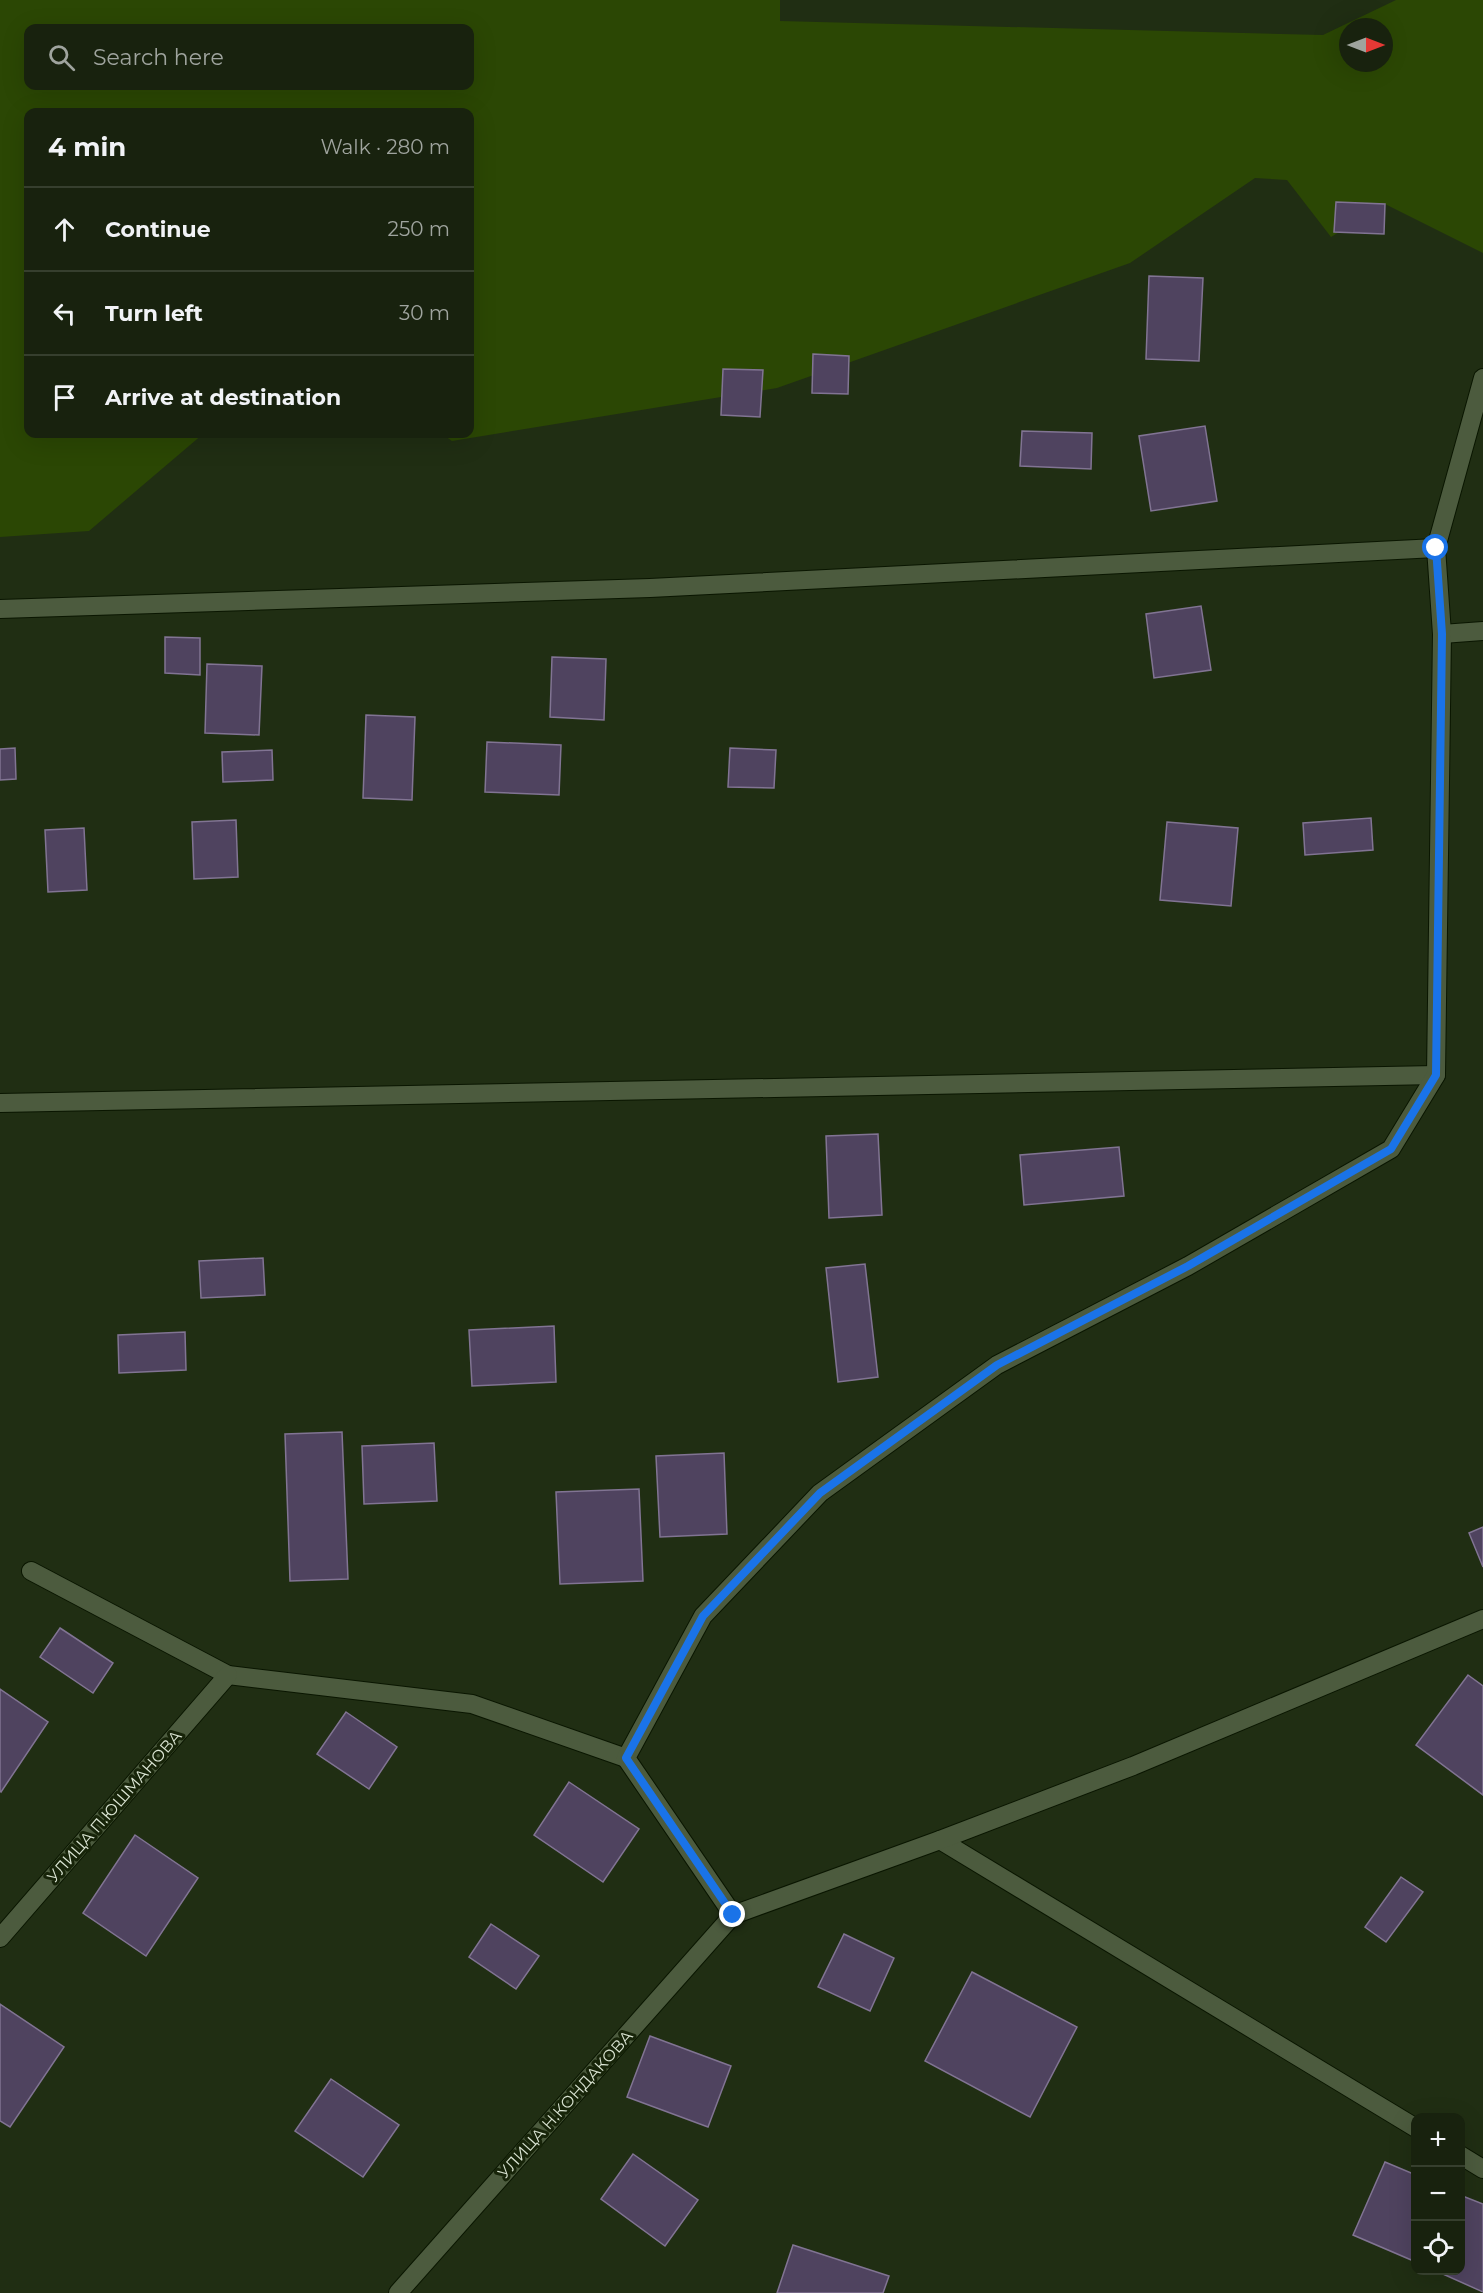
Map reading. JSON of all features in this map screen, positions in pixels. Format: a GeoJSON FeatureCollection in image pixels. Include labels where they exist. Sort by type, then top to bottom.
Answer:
{"type":"FeatureCollection","features":[{"type":"Feature","properties":{"kind":"street"},"geometry":{"type":"LineString","coordinates":[[626,1758],[703,1616],[820,1493],[997,1365],[1188,1266],[1391,1149],[1436,1075],[1442,634],[1436,548],[1483,378]]}},
{"type":"Feature","properties":{"kind":"street"},"geometry":{"type":"LineString","coordinates":[[0,609],[650,588],[1436,548]]}},
{"type":"Feature","properties":{"kind":"street"},"geometry":{"type":"LineString","coordinates":[[1442,634],[1483,631]]}},
{"type":"Feature","properties":{"kind":"street"},"geometry":{"type":"LineString","coordinates":[[0,1103],[1436,1075]]}},
{"type":"Feature","properties":{"kind":"street"},"geometry":{"type":"LineString","coordinates":[[31,1571],[228,1675],[472,1704],[626,1758],[733,1915],[940,1840],[1133,1766],[1483,1618]]}},
{"type":"Feature","properties":{"kind":"street","name":"УЛИЦА П.ЮШМАНОВА"},"geometry":{"type":"LineString","coordinates":[[0,1938],[228,1675]]}},
{"type":"Feature","properties":{"kind":"street"},"geometry":{"type":"LineString","coordinates":[[940,1840],[1411,2125]]}},
{"type":"Feature","properties":{"kind":"street","name":"УЛИЦА Н.КОНДАКОВА"},"geometry":{"type":"LineString","coordinates":[[398,2293],[733,1915]]}},
{"type":"Feature","properties":{"kind":"street"},"geometry":{"type":"LineString","coordinates":[[1465,2158],[1483,2169]]}},
{"type":"Feature","properties":{"kind":"green space"},"geometry":{"type":"Polygon","coordinates":[[[0,0],[780,0],[780,21],[1323,35],[1339,27],[1339,72],[1393,72],[1393,18],[1358,18],[1396,0],[1483,0],[1483,253],[1385,204],[1331,237],[1287,180],[1255,178],[1130,263],[777,388],[474,437],[474,108],[24,108],[24,438],[198,438],[89,531],[0,537],[0,0]]]}},
{"type":"Feature","properties":{"kind":"green space"},"geometry":{"type":"Polygon","coordinates":[[[448,438],[470,438],[452,441],[448,438]]]}},
{"type":"Feature","properties":{"kind":"building"},"geometry":{"type":"Polygon","coordinates":[[[1336,202],[1385,204],[1384,234],[1334,232],[1336,202]]]}},
{"type":"Feature","properties":{"kind":"building"},"geometry":{"type":"Polygon","coordinates":[[[1149,276],[1203,278],[1199,361],[1146,359],[1149,276]]]}},
{"type":"Feature","properties":{"kind":"building"},"geometry":{"type":"Polygon","coordinates":[[[813,354],[849,356],[848,394],[812,393],[813,354]]]}},
{"type":"Feature","properties":{"kind":"building"},"geometry":{"type":"Polygon","coordinates":[[[723,369],[763,370],[760,417],[721,415],[723,369]]]}},
{"type":"Feature","properties":{"kind":"building"},"geometry":{"type":"Polygon","coordinates":[[[1205,426],[1217,501],[1151,511],[1139,436],[1205,426]]]}},
{"type":"Feature","properties":{"kind":"building"},"geometry":{"type":"Polygon","coordinates":[[[1022,431],[1092,433],[1091,469],[1020,466],[1022,431]]]}},
{"type":"Feature","properties":{"kind":"building"},"geometry":{"type":"Polygon","coordinates":[[[1201,606],[1211,670],[1154,678],[1146,614],[1201,606]]]}},
{"type":"Feature","properties":{"kind":"building"},"geometry":{"type":"Polygon","coordinates":[[[165,637],[200,638],[200,675],[165,673],[165,637]]]}},
{"type":"Feature","properties":{"kind":"building"},"geometry":{"type":"Polygon","coordinates":[[[552,657],[606,659],[604,720],[550,717],[552,657]]]}},
{"type":"Feature","properties":{"kind":"building"},"geometry":{"type":"Polygon","coordinates":[[[207,664],[262,666],[259,735],[205,733],[207,664]]]}},
{"type":"Feature","properties":{"kind":"building"},"geometry":{"type":"Polygon","coordinates":[[[366,715],[415,717],[412,800],[363,798],[366,715]]]}},
{"type":"Feature","properties":{"kind":"building"},"geometry":{"type":"Polygon","coordinates":[[[487,742],[561,745],[559,795],[485,792],[487,742]]]}},
{"type":"Feature","properties":{"kind":"building"},"geometry":{"type":"Polygon","coordinates":[[[15,748],[16,779],[0,780],[0,749],[15,748]]]}},
{"type":"Feature","properties":{"kind":"building"},"geometry":{"type":"Polygon","coordinates":[[[730,748],[776,750],[774,788],[728,787],[730,748]]]}},
{"type":"Feature","properties":{"kind":"building"},"geometry":{"type":"Polygon","coordinates":[[[272,750],[273,780],[223,782],[222,752],[272,750]]]}},
{"type":"Feature","properties":{"kind":"building"},"geometry":{"type":"Polygon","coordinates":[[[1371,818],[1373,850],[1305,855],[1303,823],[1371,818]]]}},
{"type":"Feature","properties":{"kind":"building"},"geometry":{"type":"Polygon","coordinates":[[[236,820],[238,877],[194,879],[192,822],[236,820]]]}},
{"type":"Feature","properties":{"kind":"building"},"geometry":{"type":"Polygon","coordinates":[[[1167,822],[1238,828],[1231,906],[1160,900],[1167,822]]]}},
{"type":"Feature","properties":{"kind":"building"},"geometry":{"type":"Polygon","coordinates":[[[84,828],[87,890],[48,892],[45,830],[84,828]]]}},
{"type":"Feature","properties":{"kind":"building"},"geometry":{"type":"Polygon","coordinates":[[[878,1134],[882,1215],[829,1218],[826,1136],[878,1134]]]}},
{"type":"Feature","properties":{"kind":"building"},"geometry":{"type":"Polygon","coordinates":[[[1119,1147],[1124,1196],[1024,1205],[1020,1155],[1119,1147]]]}},
{"type":"Feature","properties":{"kind":"building"},"geometry":{"type":"Polygon","coordinates":[[[263,1258],[265,1295],[201,1298],[199,1261],[263,1258]]]}},
{"type":"Feature","properties":{"kind":"building"},"geometry":{"type":"Polygon","coordinates":[[[865,1264],[878,1377],[838,1382],[826,1268],[865,1264]]]}},
{"type":"Feature","properties":{"kind":"building"},"geometry":{"type":"Polygon","coordinates":[[[554,1326],[556,1382],[472,1386],[469,1330],[554,1326]]]}},
{"type":"Feature","properties":{"kind":"building"},"geometry":{"type":"Polygon","coordinates":[[[185,1332],[186,1370],[119,1373],[118,1335],[185,1332]]]}},
{"type":"Feature","properties":{"kind":"building"},"geometry":{"type":"Polygon","coordinates":[[[342,1432],[348,1579],[290,1581],[285,1434],[342,1432]]]}},
{"type":"Feature","properties":{"kind":"building"},"geometry":{"type":"Polygon","coordinates":[[[434,1443],[437,1501],[364,1504],[362,1446],[434,1443]]]}},
{"type":"Feature","properties":{"kind":"building"},"geometry":{"type":"Polygon","coordinates":[[[724,1453],[727,1534],[660,1537],[656,1456],[724,1453]]]}},
{"type":"Feature","properties":{"kind":"building"},"geometry":{"type":"Polygon","coordinates":[[[639,1489],[643,1581],[560,1584],[556,1492],[639,1489]]]}},
{"type":"Feature","properties":{"kind":"building"},"geometry":{"type":"Polygon","coordinates":[[[1483,1527],[1483,1567],[1469,1533],[1483,1527]]]}},
{"type":"Feature","properties":{"kind":"building"},"geometry":{"type":"Polygon","coordinates":[[[60,1628],[113,1663],[93,1693],[40,1657],[60,1628]]]}},
{"type":"Feature","properties":{"kind":"building"},"geometry":{"type":"Polygon","coordinates":[[[1468,1675],[1483,1686],[1483,1795],[1416,1745],[1468,1675]]]}},
{"type":"Feature","properties":{"kind":"building"},"geometry":{"type":"Polygon","coordinates":[[[0,1689],[48,1722],[1,1792],[0,1791],[0,1689]]]}},
{"type":"Feature","properties":{"kind":"building"},"geometry":{"type":"Polygon","coordinates":[[[346,1712],[397,1747],[369,1789],[317,1754],[346,1712]]]}},
{"type":"Feature","properties":{"kind":"building"},"geometry":{"type":"Polygon","coordinates":[[[569,1782],[639,1829],[603,1882],[534,1835],[569,1782]]]}},
{"type":"Feature","properties":{"kind":"building"},"geometry":{"type":"Polygon","coordinates":[[[135,1835],[198,1878],[146,1956],[83,1913],[135,1835]]]}},
{"type":"Feature","properties":{"kind":"building"},"geometry":{"type":"Polygon","coordinates":[[[1401,1877],[1423,1892],[1386,1942],[1365,1927],[1401,1877]]]}},
{"type":"Feature","properties":{"kind":"building"},"geometry":{"type":"Polygon","coordinates":[[[491,1924],[539,1956],[516,1989],[469,1957],[491,1924]]]}},
{"type":"Feature","properties":{"kind":"building"},"geometry":{"type":"Polygon","coordinates":[[[844,1934],[894,1958],[870,2011],[818,1987],[844,1934]]]}},
{"type":"Feature","properties":{"kind":"building"},"geometry":{"type":"Polygon","coordinates":[[[972,1972],[1077,2027],[1030,2117],[925,2061],[972,1972]]]}},
{"type":"Feature","properties":{"kind":"building"},"geometry":{"type":"Polygon","coordinates":[[[0,2004],[64,2047],[10,2127],[0,2121],[0,2004]]]}},
{"type":"Feature","properties":{"kind":"building"},"geometry":{"type":"Polygon","coordinates":[[[650,2036],[731,2066],[708,2127],[627,2097],[650,2036]]]}},
{"type":"Feature","properties":{"kind":"building"},"geometry":{"type":"Polygon","coordinates":[[[331,2079],[399,2125],[363,2177],[295,2131],[331,2079]]]}},
{"type":"Feature","properties":{"kind":"building"},"geometry":{"type":"Polygon","coordinates":[[[633,2154],[698,2200],[665,2246],[601,2199],[633,2154]]]}},
{"type":"Feature","properties":{"kind":"building"},"geometry":{"type":"Polygon","coordinates":[[[1385,2162],[1411,2173],[1411,2260],[1353,2235],[1385,2162]]]}},
{"type":"Feature","properties":{"kind":"building"},"geometry":{"type":"Polygon","coordinates":[[[1465,2197],[1483,2204],[1483,2292],[1445,2275],[1465,2275],[1465,2197]]]}},
{"type":"Feature","properties":{"kind":"building"},"geometry":{"type":"Polygon","coordinates":[[[793,2245],[889,2276],[883,2293],[777,2293],[793,2245]]]}},
{"type":"Feature","properties":{"kind":"route"},"geometry":{"type":"LineString","coordinates":[[733,1915],[626,1758],[703,1616],[820,1493],[997,1365],[1188,1266],[1391,1149],[1436,1075],[1442,634],[1436,548]]}}]}
